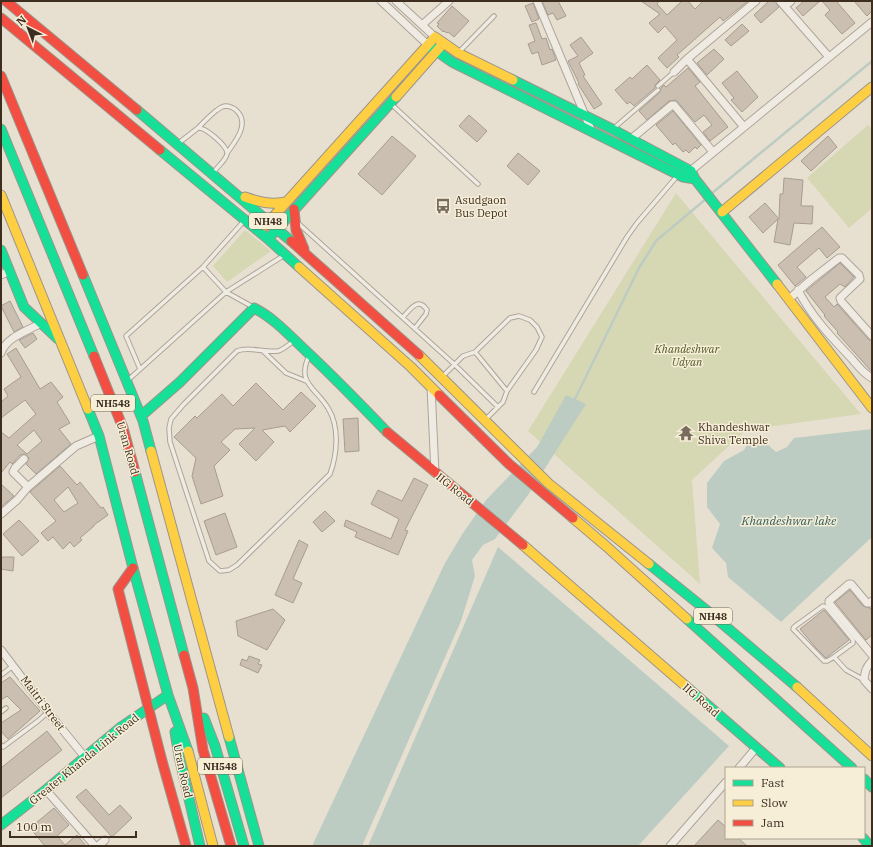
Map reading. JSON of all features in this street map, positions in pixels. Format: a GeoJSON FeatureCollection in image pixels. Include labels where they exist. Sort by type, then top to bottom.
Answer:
{"type":"FeatureCollection","features":[{"type":"Feature","properties":{"kind":"main road","name":"NH48"},"geometry":{"type":"LineString","coordinates":[[6,1],[277,228],[421,357],[548,483],[705,609],[813,700],[872,756]]}},
{"type":"Feature","properties":{"kind":"main road","name":"NH48"},"geometry":{"type":"LineString","coordinates":[[1,18],[268,239],[411,367],[509,464],[606,546],[851,767]]}},
{"type":"Feature","properties":{"kind":"main road"},"geometry":{"type":"LineString","coordinates":[[260,232],[435,37],[458,53],[612,129],[692,175],[872,408]]}},
{"type":"Feature","properties":{"kind":"main road"},"geometry":{"type":"LineString","coordinates":[[268,239],[443,43]]}},
{"type":"Feature","properties":{"kind":"main road"},"geometry":{"type":"LineString","coordinates":[[428,45],[452,62],[680,176],[692,175]]}},
{"type":"Feature","properties":{"kind":"main road"},"geometry":{"type":"LineString","coordinates":[[1,76],[141,416],[259,846]]}},
{"type":"Feature","properties":{"kind":"main road"},"geometry":{"type":"LineString","coordinates":[[722,212],[872,87]]}},
{"type":"Feature","properties":{"kind":"main road","name":"Uran Road"},"geometry":{"type":"LineString","coordinates":[[1,128],[123,428],[193,688],[215,746],[244,846]]}},
{"type":"Feature","properties":{"kind":"main road","name":"Uran Road"},"geometry":{"type":"LineString","coordinates":[[1,195],[99,436],[168,695],[189,754],[213,846]]}},
{"type":"Feature","properties":{"kind":"main road"},"geometry":{"type":"LineString","coordinates":[[237,195],[274,205],[286,202]]}},
{"type":"Feature","properties":{"kind":"main road"},"geometry":{"type":"LineString","coordinates":[[294,209],[293,223],[298,237],[309,257]]}},
{"type":"Feature","properties":{"kind":"main road"},"geometry":{"type":"LineString","coordinates":[[1,250],[5,273],[24,306],[61,342]]}},
{"type":"Feature","properties":{"kind":"main road"},"geometry":{"type":"LineString","coordinates":[[141,416],[180,382],[254,308]]}},
{"type":"Feature","properties":{"kind":"main road","name":"IIG Road"},"geometry":{"type":"LineString","coordinates":[[254,308],[264,313],[310,354],[390,435],[507,531],[779,767]]}},
{"type":"Feature","properties":{"kind":"main road"},"geometry":{"type":"LineString","coordinates":[[133,568],[118,589],[162,761],[186,846]]}},
{"type":"Feature","properties":{"kind":"main road","name":"Uran Road"},"geometry":{"type":"LineString","coordinates":[[193,688],[203,750],[231,846]]}},
{"type":"Feature","properties":{"kind":"main road","name":"Uran Road"},"geometry":{"type":"LineString","coordinates":[[168,695],[179,756],[200,846]]}},
{"type":"Feature","properties":{"kind":"main road","name":"Greater Khanda Link Road"},"geometry":{"type":"LineString","coordinates":[[1,825],[46,790],[84,756],[148,707],[168,695]]}},
{"type":"Feature","properties":{"kind":"street"},"geometry":{"type":"LineString","coordinates":[[381,1],[428,45]]}},
{"type":"Feature","properties":{"kind":"street"},"geometry":{"type":"LineString","coordinates":[[396,1],[435,37]]}},
{"type":"Feature","properties":{"kind":"street"},"geometry":{"type":"LineString","coordinates":[[422,25],[449,1]]}},
{"type":"Feature","properties":{"kind":"street"},"geometry":{"type":"LineString","coordinates":[[537,1],[592,132]]}},
{"type":"Feature","properties":{"kind":"street"},"geometry":{"type":"LineString","coordinates":[[674,72],[687,59],[756,1]]}},
{"type":"Feature","properties":{"kind":"street"},"geometry":{"type":"LineString","coordinates":[[791,1],[783,4],[829,57]]}},
{"type":"Feature","properties":{"kind":"street"},"geometry":{"type":"LineString","coordinates":[[692,175],[713,152],[872,22]]}},
{"type":"Feature","properties":{"kind":"street"},"geometry":{"type":"LineString","coordinates":[[687,59],[744,127]]}},
{"type":"Feature","properties":{"kind":"street"},"geometry":{"type":"LineString","coordinates":[[631,139],[672,105],[674,105],[713,152]]}},
{"type":"Feature","properties":{"kind":"street"},"geometry":{"type":"LineString","coordinates":[[789,299],[812,278],[839,258],[842,258],[860,279],[840,298],[841,301],[872,336]]}},
{"type":"Feature","properties":{"kind":"street"},"geometry":{"type":"LineString","coordinates":[[798,290],[814,314],[840,347],[865,374],[872,378]]}},
{"type":"Feature","properties":{"kind":"street"},"geometry":{"type":"LineString","coordinates":[[1,353],[3,346],[9,341],[41,323]]}},
{"type":"Feature","properties":{"kind":"street"},"geometry":{"type":"LineString","coordinates":[[435,473],[431,387],[441,377]]}},
{"type":"Feature","properties":{"kind":"street"},"geometry":{"type":"LineString","coordinates":[[1,514],[17,500],[28,487],[76,446],[99,436]]}},
{"type":"Feature","properties":{"kind":"street"},"geometry":{"type":"LineString","coordinates":[[24,459],[13,472],[28,487]]}},
{"type":"Feature","properties":{"kind":"street"},"geometry":{"type":"LineString","coordinates":[[872,601],[867,603],[851,584],[849,584],[829,601],[829,603],[872,655]]}},
{"type":"Feature","properties":{"kind":"street","name":"Maitri Street"},"geometry":{"type":"LineString","coordinates":[[1,650],[14,665],[48,712],[84,756]]}},
{"type":"Feature","properties":{"kind":"street"},"geometry":{"type":"LineString","coordinates":[[872,661],[865,672],[864,680],[872,690]]}},
{"type":"Feature","properties":{"kind":"street"},"geometry":{"type":"LineString","coordinates":[[740,767],[756,748]]}},
{"type":"Feature","properties":{"kind":"street"},"geometry":{"type":"LineString","coordinates":[[670,846],[725,783]]}},
{"type":"Feature","properties":{"kind":"street"},"geometry":{"type":"LineString","coordinates":[[46,790],[95,846]]}},
{"type":"Feature","properties":{"kind":"street"},"geometry":{"type":"LineString","coordinates":[[98,846],[105,840]]}},
{"type":"Feature","properties":{"kind":"lane"},"geometry":{"type":"LineString","coordinates":[[458,53],[494,16]]}},
{"type":"Feature","properties":{"kind":"lane"},"geometry":{"type":"LineString","coordinates":[[612,129],[674,72]]}},
{"type":"Feature","properties":{"kind":"lane"},"geometry":{"type":"LineString","coordinates":[[382,96],[478,184]]}},
{"type":"Feature","properties":{"kind":"lane"},"geometry":{"type":"LineString","coordinates":[[178,144],[219,109],[225,106],[237,111],[241,117],[241,131],[226,156],[212,173]]}},
{"type":"Feature","properties":{"kind":"lane"},"geometry":{"type":"LineString","coordinates":[[198,128],[204,128],[213,135],[225,146],[227,153]]}},
{"type":"Feature","properties":{"kind":"lane"},"geometry":{"type":"LineString","coordinates":[[534,392],[627,237],[637,223],[680,176],[692,175]]}},
{"type":"Feature","properties":{"kind":"lane"},"geometry":{"type":"LineString","coordinates":[[294,219],[415,328],[498,407]]}},
{"type":"Feature","properties":{"kind":"lane"},"geometry":{"type":"LineString","coordinates":[[140,369],[126,336],[203,267],[245,220]]}},
{"type":"Feature","properties":{"kind":"lane"},"geometry":{"type":"LineString","coordinates":[[126,381],[226,292],[285,255]]}},
{"type":"Feature","properties":{"kind":"lane"},"geometry":{"type":"LineString","coordinates":[[203,267],[226,292],[254,308]]}},
{"type":"Feature","properties":{"kind":"lane"},"geometry":{"type":"LineString","coordinates":[[403,317],[415,305],[419,303],[422,304],[427,310],[426,314],[415,328]]}},
{"type":"Feature","properties":{"kind":"lane"},"geometry":{"type":"LineString","coordinates":[[441,377],[463,356],[475,352],[510,318],[519,316],[530,320],[537,327],[542,337],[536,350],[507,391],[503,402],[485,421]]}},
{"type":"Feature","properties":{"kind":"lane"},"geometry":{"type":"LineString","coordinates":[[294,340],[279,350],[263,351],[245,349],[237,351],[171,419],[169,428],[170,442],[209,561],[220,571],[229,570],[237,566],[330,474],[334,461],[336,435],[333,420],[328,408],[306,381],[304,372],[305,364],[310,354]]}},
{"type":"Feature","properties":{"kind":"lane"},"geometry":{"type":"LineString","coordinates":[[263,351],[286,373],[306,381]]}},
{"type":"Feature","properties":{"kind":"lane"},"geometry":{"type":"LineString","coordinates":[[475,352],[507,391]]}},
{"type":"Feature","properties":{"kind":"lane"},"geometry":{"type":"LineString","coordinates":[[823,606],[826,607],[853,640],[853,643],[834,657],[827,662],[824,661],[793,629],[823,606]]}},
{"type":"Feature","properties":{"kind":"lane"},"geometry":{"type":"LineString","coordinates":[[834,657],[846,670],[864,680]]}},
{"type":"Feature","properties":{"kind":"lane"},"geometry":{"type":"LineString","coordinates":[[1,675],[14,665]]}},
{"type":"Feature","properties":{"kind":"lane"},"geometry":{"type":"LineString","coordinates":[[1,712],[6,708]]}},
{"type":"Feature","properties":{"kind":"lane"},"geometry":{"type":"LineString","coordinates":[[1,745],[4,748],[48,712]]}},
{"type":"Feature","properties":{"kind":"green space"},"geometry":{"type":"Polygon","coordinates":[[[868,125],[872,129],[872,208],[849,228],[807,178],[868,125]]]}},
{"type":"Feature","properties":{"kind":"green space","name":"Khandeshwar Udyan"},"geometry":{"type":"Polygon","coordinates":[[[676,193],[861,414],[746,430],[692,480],[700,584],[528,431],[676,193]]]}},
{"type":"Feature","properties":{"kind":"green space"},"geometry":{"type":"Polygon","coordinates":[[[245,230],[271,251],[227,282],[213,266],[245,230]]]}},
{"type":"Feature","properties":{"kind":"water"},"geometry":{"type":"Polygon","coordinates":[[[566,395],[586,404],[528,495],[495,539],[483,545],[472,560],[475,576],[461,621],[362,846],[312,846],[445,563],[463,533],[486,500],[537,447],[566,395]]]}},
{"type":"Feature","properties":{"kind":"water","name":"Khandeshwar lake"},"geometry":{"type":"Polygon","coordinates":[[[872,429],[872,537],[781,622],[728,577],[726,563],[712,548],[720,524],[707,507],[707,483],[724,461],[744,450],[750,440],[766,443],[776,452],[787,447],[794,438],[872,429]]]}},
{"type":"Feature","properties":{"kind":"water"},"geometry":{"type":"Polygon","coordinates":[[[498,547],[729,746],[638,846],[368,846],[498,547]]]}},
{"type":"Feature","properties":{"kind":"building"},"geometry":{"type":"Polygon","coordinates":[[[542,1],[558,1],[566,16],[557,20],[553,13],[548,15],[542,1]]]}},
{"type":"Feature","properties":{"kind":"building"},"geometry":{"type":"Polygon","coordinates":[[[641,1],[659,1],[657,4],[667,15],[682,1],[688,1],[695,9],[703,1],[748,1],[723,21],[720,17],[677,55],[679,57],[667,68],[658,58],[677,40],[665,26],[658,33],[649,23],[660,14],[641,1]]]}},
{"type":"Feature","properties":{"kind":"building"},"geometry":{"type":"Polygon","coordinates":[[[769,1],[775,1],[779,7],[761,23],[754,15],[769,1]]]}},
{"type":"Feature","properties":{"kind":"building"},"geometry":{"type":"Polygon","coordinates":[[[804,1],[820,1],[803,16],[796,8],[804,1]]]}},
{"type":"Feature","properties":{"kind":"building"},"geometry":{"type":"Polygon","coordinates":[[[822,1],[836,1],[855,23],[842,34],[825,15],[830,10],[822,1]]]}},
{"type":"Feature","properties":{"kind":"building"},"geometry":{"type":"Polygon","coordinates":[[[854,1],[872,1],[872,11],[867,16],[854,1]]]}},
{"type":"Feature","properties":{"kind":"building"},"geometry":{"type":"Polygon","coordinates":[[[533,3],[539,19],[532,22],[525,6],[533,3]]]}},
{"type":"Feature","properties":{"kind":"building"},"geometry":{"type":"Polygon","coordinates":[[[452,6],[469,21],[454,37],[448,32],[443,32],[437,26],[439,24],[437,23],[452,6]]]}},
{"type":"Feature","properties":{"kind":"building"},"geometry":{"type":"Polygon","coordinates":[[[536,23],[542,39],[546,38],[550,50],[552,49],[556,60],[542,65],[538,52],[532,54],[528,44],[535,41],[529,25],[536,23]]]}},
{"type":"Feature","properties":{"kind":"building"},"geometry":{"type":"Polygon","coordinates":[[[742,24],[749,31],[731,46],[725,40],[742,24]]]}},
{"type":"Feature","properties":{"kind":"building"},"geometry":{"type":"Polygon","coordinates":[[[581,37],[593,53],[579,63],[585,75],[583,76],[602,104],[594,109],[578,84],[579,83],[568,61],[578,56],[570,45],[581,37]]]}},
{"type":"Feature","properties":{"kind":"building"},"geometry":{"type":"Polygon","coordinates":[[[714,49],[724,59],[707,75],[697,63],[714,49]]]}},
{"type":"Feature","properties":{"kind":"building"},"geometry":{"type":"Polygon","coordinates":[[[647,65],[660,80],[655,85],[655,88],[634,106],[630,102],[627,104],[615,90],[630,77],[632,79],[647,65]]]}},
{"type":"Feature","properties":{"kind":"building"},"geometry":{"type":"Polygon","coordinates":[[[688,68],[700,82],[695,86],[728,127],[710,141],[703,132],[712,125],[704,115],[695,122],[676,100],[669,101],[647,120],[639,111],[660,92],[664,85],[666,87],[688,68]]]}},
{"type":"Feature","properties":{"kind":"building"},"geometry":{"type":"Polygon","coordinates":[[[737,71],[758,97],[742,112],[731,100],[734,98],[722,83],[737,71]]]}},
{"type":"Feature","properties":{"kind":"building"},"geometry":{"type":"Polygon","coordinates":[[[673,111],[701,145],[697,149],[695,147],[689,153],[686,150],[683,152],[675,143],[673,145],[656,125],[673,111]]]}},
{"type":"Feature","properties":{"kind":"building"},"geometry":{"type":"Polygon","coordinates":[[[469,115],[487,131],[477,142],[459,126],[469,115]]]}},
{"type":"Feature","properties":{"kind":"building"},"geometry":{"type":"Polygon","coordinates":[[[392,136],[416,156],[382,195],[358,174],[392,136]]]}},
{"type":"Feature","properties":{"kind":"building"},"geometry":{"type":"Polygon","coordinates":[[[828,136],[837,147],[811,171],[801,161],[828,136]]]}},
{"type":"Feature","properties":{"kind":"building"},"geometry":{"type":"Polygon","coordinates":[[[518,153],[540,171],[528,185],[507,166],[518,153]]]}},
{"type":"Feature","properties":{"kind":"building"},"geometry":{"type":"Polygon","coordinates":[[[784,178],[803,180],[801,206],[813,206],[812,224],[794,223],[790,245],[774,242],[778,219],[763,233],[749,217],[765,203],[779,219],[780,194],[783,194],[784,178]]]}},
{"type":"Feature","properties":{"kind":"building"},"geometry":{"type":"Polygon","coordinates":[[[822,227],[840,247],[827,258],[819,248],[797,267],[806,277],[795,286],[778,265],[822,227]]]}},
{"type":"Feature","properties":{"kind":"building"},"geometry":{"type":"Polygon","coordinates":[[[840,263],[854,277],[845,287],[840,284],[825,297],[834,307],[837,304],[868,339],[872,341],[872,372],[837,333],[838,332],[806,291],[840,263]]]}},
{"type":"Feature","properties":{"kind":"building"},"geometry":{"type":"Polygon","coordinates":[[[10,301],[23,327],[14,332],[1,306],[10,301]]]}},
{"type":"Feature","properties":{"kind":"building"},"geometry":{"type":"Polygon","coordinates":[[[33,333],[37,339],[25,348],[19,340],[33,333]]]}},
{"type":"Feature","properties":{"kind":"building"},"geometry":{"type":"Polygon","coordinates":[[[16,348],[40,389],[51,382],[63,397],[57,402],[70,423],[59,429],[71,444],[36,474],[26,464],[29,458],[25,454],[20,455],[12,464],[10,462],[1,473],[1,432],[9,438],[36,414],[25,400],[1,418],[1,402],[8,396],[4,389],[21,377],[7,354],[16,348]],[[34,430],[17,445],[27,454],[42,441],[34,430]]]}},
{"type":"Feature","properties":{"kind":"building"},"geometry":{"type":"Polygon","coordinates":[[[256,383],[283,410],[301,392],[316,406],[290,432],[285,426],[262,430],[274,442],[256,461],[239,444],[255,428],[235,429],[221,442],[230,450],[214,466],[223,496],[201,504],[192,476],[196,458],[174,437],[195,416],[197,418],[222,394],[233,406],[256,383]]]}},
{"type":"Feature","properties":{"kind":"building"},"geometry":{"type":"Polygon","coordinates":[[[358,418],[359,451],[345,452],[343,419],[358,418]]]}},
{"type":"Feature","properties":{"kind":"building"},"geometry":{"type":"Polygon","coordinates":[[[60,466],[77,485],[80,482],[101,508],[103,507],[108,515],[80,538],[82,540],[74,547],[70,542],[63,549],[53,537],[48,541],[41,533],[56,521],[30,492],[60,466]],[[68,487],[54,500],[64,512],[78,503],[68,487]]]}},
{"type":"Feature","properties":{"kind":"building"},"geometry":{"type":"Polygon","coordinates":[[[414,478],[428,485],[405,530],[408,531],[398,555],[355,537],[357,532],[344,526],[346,520],[391,539],[399,519],[371,504],[378,490],[402,501],[414,478]]]}},
{"type":"Feature","properties":{"kind":"building"},"geometry":{"type":"Polygon","coordinates":[[[1,484],[14,496],[1,507],[1,484]]]}},
{"type":"Feature","properties":{"kind":"building"},"geometry":{"type":"Polygon","coordinates":[[[325,511],[335,521],[322,532],[313,522],[325,511]]]}},
{"type":"Feature","properties":{"kind":"building"},"geometry":{"type":"Polygon","coordinates":[[[225,513],[237,547],[216,555],[204,521],[225,513]]]}},
{"type":"Feature","properties":{"kind":"building"},"geometry":{"type":"Polygon","coordinates":[[[19,520],[39,541],[22,556],[3,534],[19,520]]]}},
{"type":"Feature","properties":{"kind":"building"},"geometry":{"type":"Polygon","coordinates":[[[299,540],[308,545],[293,579],[302,583],[293,603],[275,595],[299,540]]]}},
{"type":"Feature","properties":{"kind":"building"},"geometry":{"type":"Polygon","coordinates":[[[1,557],[14,557],[13,571],[1,569],[1,557]]]}},
{"type":"Feature","properties":{"kind":"building"},"geometry":{"type":"Polygon","coordinates":[[[850,590],[863,606],[870,608],[872,611],[872,635],[866,640],[835,602],[850,590]]]}},
{"type":"Feature","properties":{"kind":"building"},"geometry":{"type":"Polygon","coordinates":[[[273,609],[285,620],[267,650],[238,636],[236,621],[273,609]]]}},
{"type":"Feature","properties":{"kind":"building"},"geometry":{"type":"Polygon","coordinates":[[[824,610],[849,640],[826,658],[800,629],[824,610]]]}},
{"type":"Feature","properties":{"kind":"building"},"geometry":{"type":"Polygon","coordinates":[[[249,656],[260,660],[258,664],[262,665],[258,673],[240,665],[242,659],[247,661],[249,656]]]}},
{"type":"Feature","properties":{"kind":"building"},"geometry":{"type":"Polygon","coordinates":[[[10,677],[40,711],[8,739],[1,731],[1,723],[21,710],[7,696],[1,700],[1,683],[10,677]]]}},
{"type":"Feature","properties":{"kind":"building"},"geometry":{"type":"Polygon","coordinates":[[[47,731],[62,750],[1,798],[1,768],[47,731]]]}},
{"type":"Feature","properties":{"kind":"building"},"geometry":{"type":"Polygon","coordinates":[[[86,789],[109,815],[120,805],[132,818],[112,837],[76,797],[86,789]]]}},
{"type":"Feature","properties":{"kind":"building"},"geometry":{"type":"Polygon","coordinates":[[[54,808],[69,825],[57,836],[65,845],[77,835],[86,846],[45,846],[30,828],[54,808]]]}},
{"type":"Feature","properties":{"kind":"building"},"geometry":{"type":"Polygon","coordinates":[[[718,820],[725,826],[725,839],[739,839],[747,846],[694,846],[718,820]]]}},
{"type":"Feature","properties":{"kind":"waterway"},"geometry":{"type":"LineString","coordinates":[[711,194],[872,61]]}},
{"type":"Feature","properties":{"kind":"waterway"},"geometry":{"type":"LineString","coordinates":[[574,401],[639,268],[656,241],[707,198]]}},
{"type":"Feature","properties":{"kind":"traffic: fast"},"geometry":{"type":"LineString","coordinates":[[428,45],[452,62],[683,177],[695,179]]}},
{"type":"Feature","properties":{"kind":"traffic: fast"},"geometry":{"type":"LineString","coordinates":[[513,80],[612,129],[691,171],[695,179],[777,284]]}},
{"type":"Feature","properties":{"kind":"traffic: fast"},"geometry":{"type":"LineString","coordinates":[[268,239],[396,97]]}},
{"type":"Feature","properties":{"kind":"traffic: fast"},"geometry":{"type":"LineString","coordinates":[[137,110],[291,241]]}},
{"type":"Feature","properties":{"kind":"traffic: fast"},"geometry":{"type":"LineString","coordinates":[[1,129],[94,356]]}},
{"type":"Feature","properties":{"kind":"traffic: fast"},"geometry":{"type":"LineString","coordinates":[[160,150],[268,239],[299,267]]}},
{"type":"Feature","properties":{"kind":"traffic: fast"},"geometry":{"type":"LineString","coordinates":[[1,250],[24,307],[58,339]]}},
{"type":"Feature","properties":{"kind":"traffic: fast"},"geometry":{"type":"LineString","coordinates":[[83,275],[143,421],[151,451]]}},
{"type":"Feature","properties":{"kind":"traffic: fast"},"geometry":{"type":"LineString","coordinates":[[141,416],[180,382],[254,308],[288,333],[387,432]]}},
{"type":"Feature","properties":{"kind":"traffic: fast"},"geometry":{"type":"LineString","coordinates":[[88,409],[99,436],[168,695],[188,751]]}},
{"type":"Feature","properties":{"kind":"traffic: fast"},"geometry":{"type":"LineString","coordinates":[[135,472],[184,655]]}},
{"type":"Feature","properties":{"kind":"traffic: fast"},"geometry":{"type":"LineString","coordinates":[[649,564],[797,687]]}},
{"type":"Feature","properties":{"kind":"traffic: fast"},"geometry":{"type":"LineString","coordinates":[[687,619],[851,767]]}},
{"type":"Feature","properties":{"kind":"traffic: fast"},"geometry":{"type":"LineString","coordinates":[[689,689],[779,767]]}},
{"type":"Feature","properties":{"kind":"traffic: fast"},"geometry":{"type":"LineString","coordinates":[[1,825],[47,789],[121,727],[168,695]]}},
{"type":"Feature","properties":{"kind":"traffic: fast"},"geometry":{"type":"LineString","coordinates":[[204,718],[215,746],[244,846]]}},
{"type":"Feature","properties":{"kind":"traffic: fast"},"geometry":{"type":"LineString","coordinates":[[175,732],[179,756],[200,846]]}},
{"type":"Feature","properties":{"kind":"traffic: fast"},"geometry":{"type":"LineString","coordinates":[[229,737],[259,846]]}},
{"type":"Feature","properties":{"kind":"traffic: fast"},"geometry":{"type":"LineString","coordinates":[[865,780],[872,787]]}},
{"type":"Feature","properties":{"kind":"traffic: fast"},"geometry":{"type":"LineString","coordinates":[[864,839],[870,846]]}},
{"type":"Feature","properties":{"kind":"traffic: slow"},"geometry":{"type":"LineString","coordinates":[[265,226],[435,37],[458,53],[513,80]]}},
{"type":"Feature","properties":{"kind":"traffic: slow"},"geometry":{"type":"LineString","coordinates":[[396,97],[441,46]]}},
{"type":"Feature","properties":{"kind":"traffic: slow"},"geometry":{"type":"LineString","coordinates":[[722,212],[872,87]]}},
{"type":"Feature","properties":{"kind":"traffic: slow"},"geometry":{"type":"LineString","coordinates":[[1,195],[88,409]]}},
{"type":"Feature","properties":{"kind":"traffic: slow"},"geometry":{"type":"LineString","coordinates":[[245,197],[265,202],[286,202]]}},
{"type":"Feature","properties":{"kind":"traffic: slow"},"geometry":{"type":"LineString","coordinates":[[299,267],[411,367],[439,395]]}},
{"type":"Feature","properties":{"kind":"traffic: slow"},"geometry":{"type":"LineString","coordinates":[[777,284],[872,408]]}},
{"type":"Feature","properties":{"kind":"traffic: slow"},"geometry":{"type":"LineString","coordinates":[[419,355],[548,483],[649,564]]}},
{"type":"Feature","properties":{"kind":"traffic: slow"},"geometry":{"type":"LineString","coordinates":[[151,451],[229,737]]}},
{"type":"Feature","properties":{"kind":"traffic: slow"},"geometry":{"type":"LineString","coordinates":[[573,518],[687,619]]}},
{"type":"Feature","properties":{"kind":"traffic: slow"},"geometry":{"type":"LineString","coordinates":[[523,545],[689,689]]}},
{"type":"Feature","properties":{"kind":"traffic: slow"},"geometry":{"type":"LineString","coordinates":[[797,687],[872,756]]}},
{"type":"Feature","properties":{"kind":"traffic: slow"},"geometry":{"type":"LineString","coordinates":[[188,751],[213,846]]}},
{"type":"Feature","properties":{"kind":"traffic: jam"},"geometry":{"type":"LineString","coordinates":[[6,1],[137,110]]}},
{"type":"Feature","properties":{"kind":"traffic: jam"},"geometry":{"type":"LineString","coordinates":[[1,18],[160,150]]}},
{"type":"Feature","properties":{"kind":"traffic: jam"},"geometry":{"type":"LineString","coordinates":[[1,76],[83,275]]}},
{"type":"Feature","properties":{"kind":"traffic: jam"},"geometry":{"type":"LineString","coordinates":[[294,209],[296,230],[304,249]]}},
{"type":"Feature","properties":{"kind":"traffic: jam"},"geometry":{"type":"LineString","coordinates":[[291,241],[419,355]]}},
{"type":"Feature","properties":{"kind":"traffic: jam"},"geometry":{"type":"LineString","coordinates":[[94,356],[123,428],[135,472]]}},
{"type":"Feature","properties":{"kind":"traffic: jam"},"geometry":{"type":"LineString","coordinates":[[439,395],[509,464],[573,518]]}},
{"type":"Feature","properties":{"kind":"traffic: jam"},"geometry":{"type":"LineString","coordinates":[[387,432],[523,545]]}},
{"type":"Feature","properties":{"kind":"traffic: jam"},"geometry":{"type":"LineString","coordinates":[[133,568],[118,589],[162,761],[186,846]]}},
{"type":"Feature","properties":{"kind":"traffic: jam"},"geometry":{"type":"LineString","coordinates":[[184,655],[193,688],[203,750],[231,846]]}},
{"type":"Feature","properties":{"kind":"place","name":"Asudgaon Bus Depot"},"geometry":{"type":"Point","coordinates":[443,206]}},
{"type":"Feature","properties":{"kind":"place","name":"Khandeshwar Shiva Temple"},"geometry":{"type":"Point","coordinates":[686,433]}}]}
